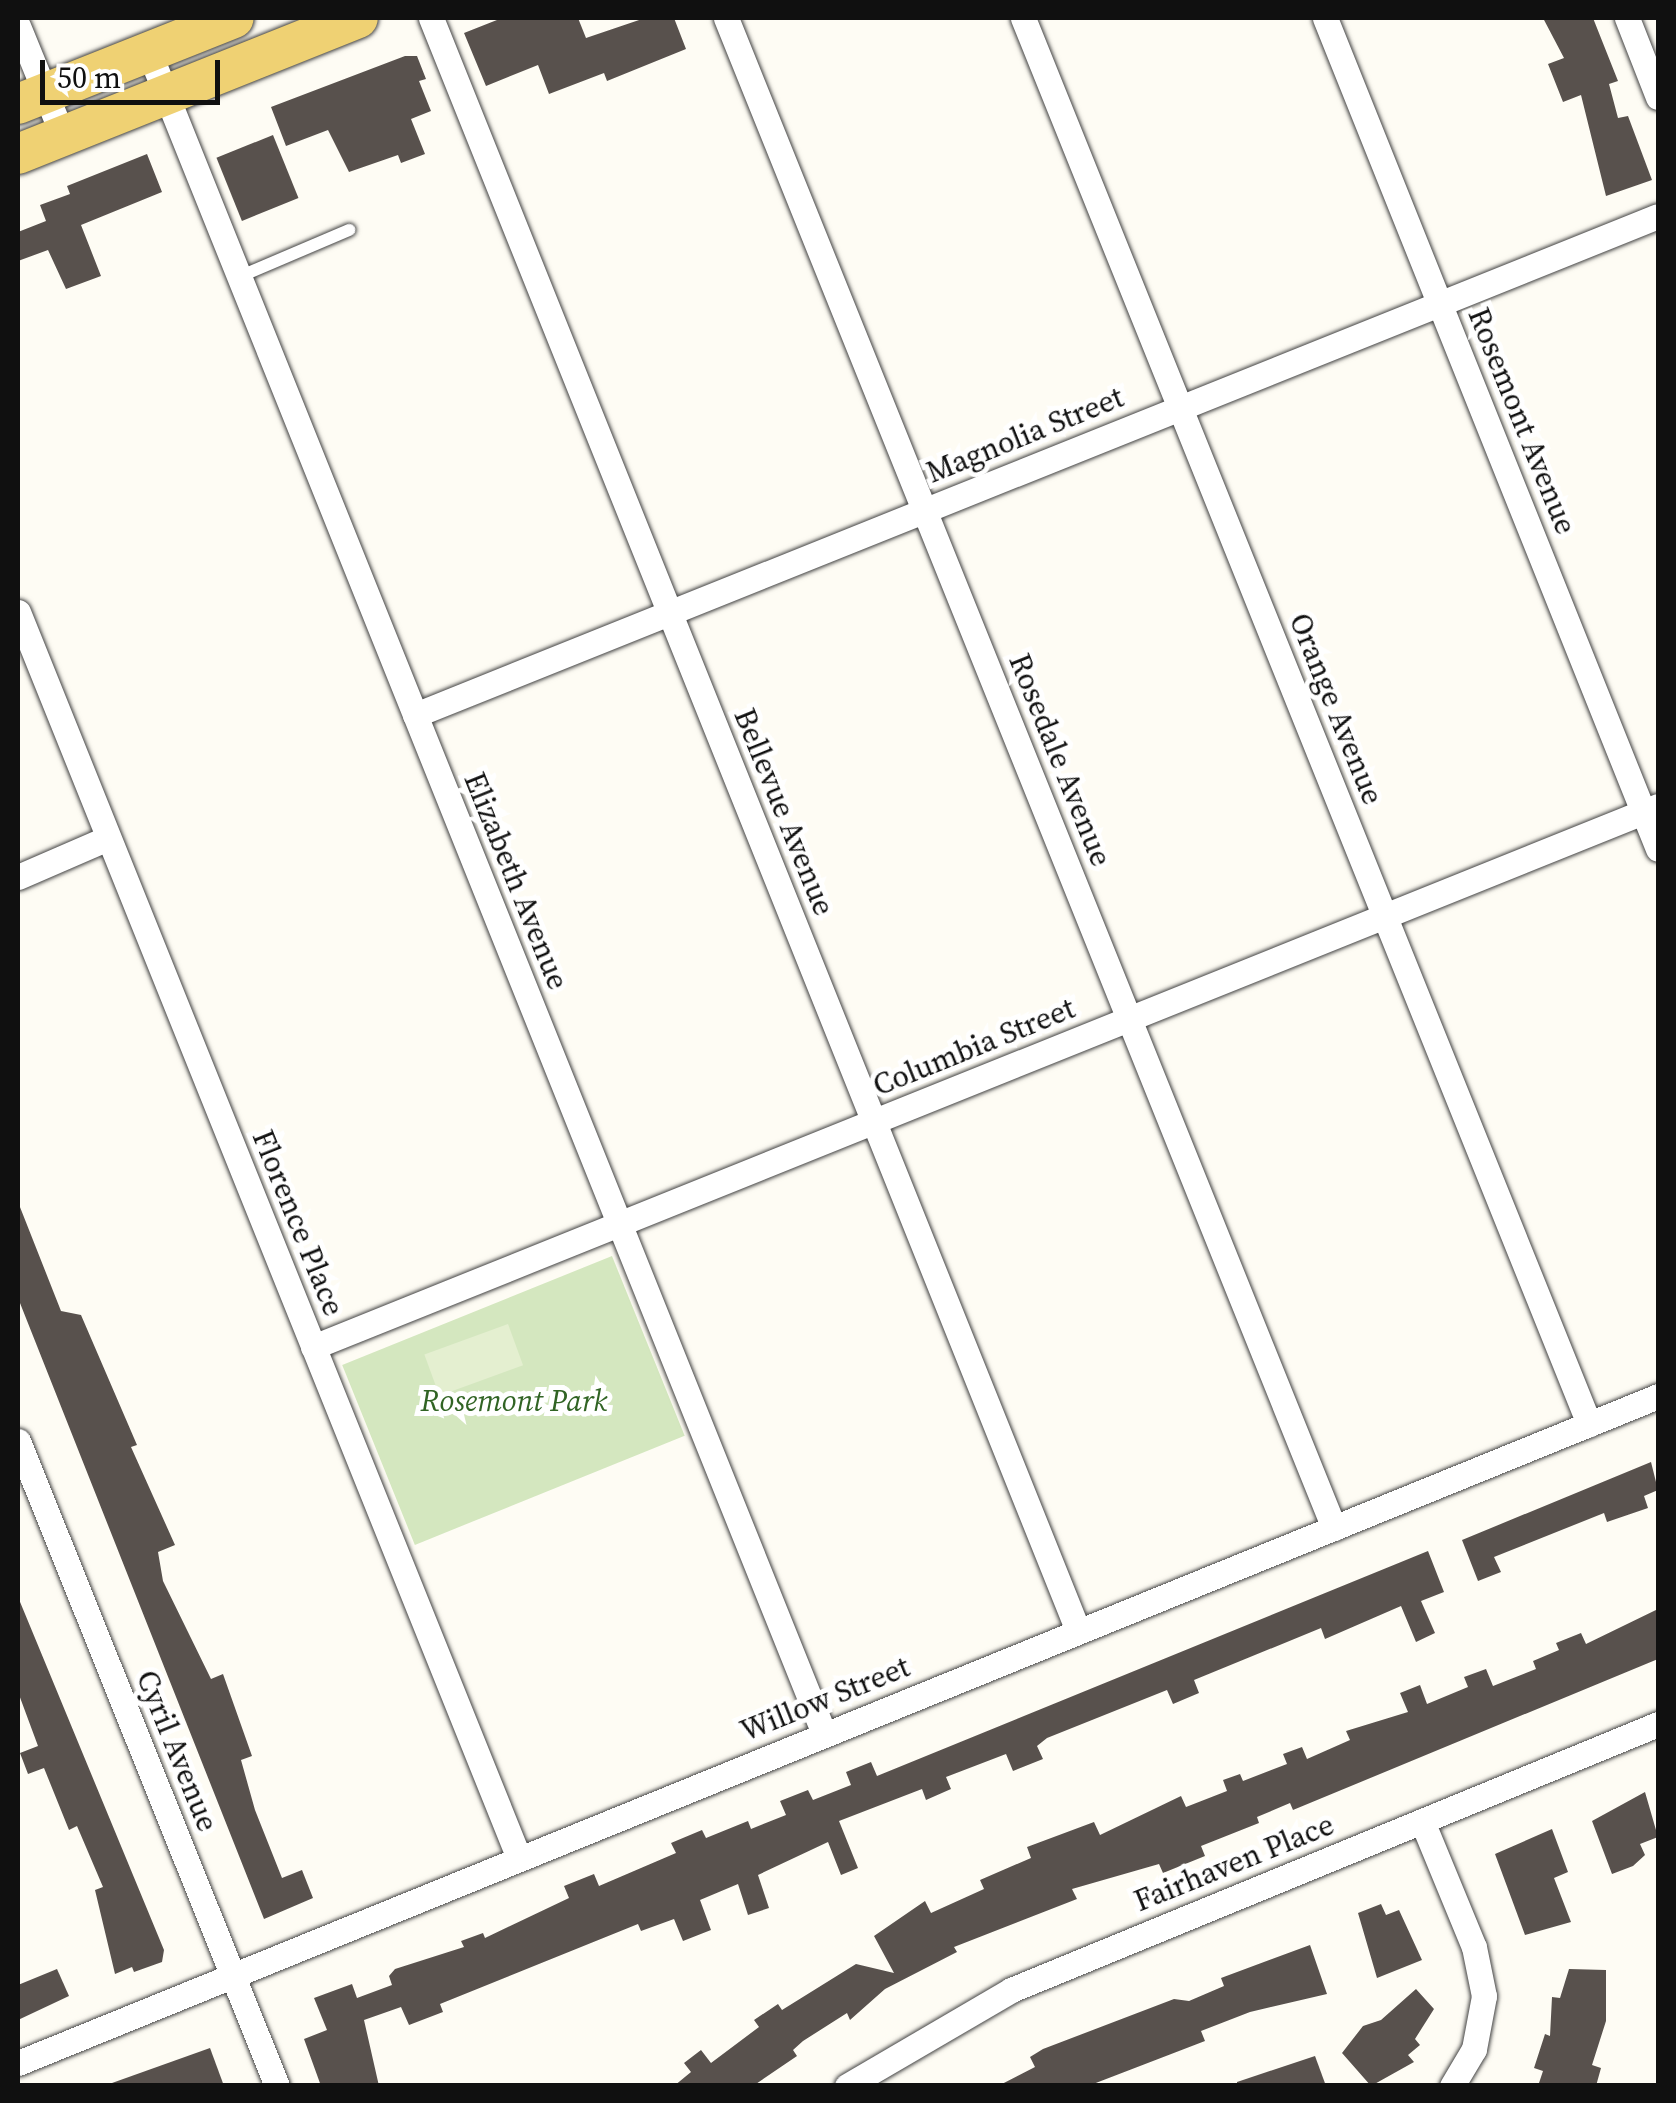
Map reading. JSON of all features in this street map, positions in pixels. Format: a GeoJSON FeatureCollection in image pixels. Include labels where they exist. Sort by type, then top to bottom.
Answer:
{"type":"FeatureCollection","features":[{"type":"Feature","properties":{"kind":"main road"},"geometry":{"type":"LineString","coordinates":[[31,99],[234,18]]}},
{"type":"Feature","properties":{"kind":"main road"},"geometry":{"type":"LineString","coordinates":[[18,154],[358,18]]}},
{"type":"Feature","properties":{"kind":"street","name":"Bellevue Avenue"},"geometry":{"type":"LineString","coordinates":[[431,18],[1078,1631]]}},
{"type":"Feature","properties":{"kind":"street","name":"Rosedale Avenue"},"geometry":{"type":"LineString","coordinates":[[726,18],[1334,1528]]}},
{"type":"Feature","properties":{"kind":"street","name":"Orange Avenue"},"geometry":{"type":"LineString","coordinates":[[1023,18],[1588,1424]]}},
{"type":"Feature","properties":{"kind":"street","name":"Rosemont Avenue"},"geometry":{"type":"LineString","coordinates":[[1325,18],[1651,809],[1658,848]]}},
{"type":"Feature","properties":{"kind":"street"},"geometry":{"type":"LineString","coordinates":[[1626,18],[1658,97]]}},
{"type":"Feature","properties":{"kind":"street"},"geometry":{"type":"LineString","coordinates":[[18,26],[31,99],[63,136]]}},
{"type":"Feature","properties":{"kind":"street","name":"Elizabeth Avenue"},"geometry":{"type":"LineString","coordinates":[[148,52],[824,1734]]}},
{"type":"Feature","properties":{"kind":"street","name":"Magnolia Street"},"geometry":{"type":"LineString","coordinates":[[415,715],[1658,216]]}},
{"type":"Feature","properties":{"kind":"street","name":"Florence Place"},"geometry":{"type":"LineString","coordinates":[[18,612],[518,1858]]}},
{"type":"Feature","properties":{"kind":"street","name":"Columbia Street"},"geometry":{"type":"LineString","coordinates":[[313,1347],[1651,809]]}},
{"type":"Feature","properties":{"kind":"street"},"geometry":{"type":"LineString","coordinates":[[18,877],[108,838]]}},
{"type":"Feature","properties":{"kind":"street","name":"Willow Street"},"geometry":{"type":"LineString","coordinates":[[18,2063],[1658,1396]]}},
{"type":"Feature","properties":{"kind":"street","name":"Cyril Avenue"},"geometry":{"type":"LineString","coordinates":[[20,1457],[277,2086]]}},
{"type":"Feature","properties":{"kind":"street","name":"Fairhaven Place"},"geometry":{"type":"LineString","coordinates":[[847,2086],[1012,1990],[1658,1724]]}},
{"type":"Feature","properties":{"kind":"street"},"geometry":{"type":"LineString","coordinates":[[1422,1821],[1474,1947],[1482,1984],[1474,2049],[1452,2086]]}},
{"type":"Feature","properties":{"kind":"lane"},"geometry":{"type":"LineString","coordinates":[[239,276],[349,230]]}},
{"type":"Feature","properties":{"kind":"green space","name":"Rosemont Park"},"geometry":{"type":"Polygon","coordinates":[[[612,1256],[685,1436],[415,1545],[342,1365],[612,1256]]]}},
{"type":"Feature","properties":{"kind":"green space"},"geometry":{"type":"Polygon","coordinates":[[[508,1324],[523,1365],[439,1396],[424,1354],[508,1324]]]}},
{"type":"Feature","properties":{"kind":"building"},"geometry":{"type":"Polygon","coordinates":[[[502,18],[578,18],[586,38],[645,18],[674,18],[686,49],[607,81],[604,73],[549,94],[538,65],[486,86],[464,33],[502,18]]]}},
{"type":"Feature","properties":{"kind":"building"},"geometry":{"type":"Polygon","coordinates":[[[1543,18],[1593,18],[1618,81],[1609,84],[1618,118],[1628,116],[1652,180],[1606,196],[1581,95],[1563,102],[1548,64],[1564,58],[1543,18]]]}},
{"type":"Feature","properties":{"kind":"building"},"geometry":{"type":"Polygon","coordinates":[[[405,56],[417,56],[426,79],[419,81],[431,111],[411,119],[425,154],[401,163],[398,155],[349,172],[328,130],[286,146],[271,107],[405,56]]]}},
{"type":"Feature","properties":{"kind":"building"},"geometry":{"type":"Polygon","coordinates":[[[273,135],[298,198],[242,221],[216,158],[273,135]]]}},
{"type":"Feature","properties":{"kind":"building"},"geometry":{"type":"Polygon","coordinates":[[[147,154],[162,192],[81,225],[101,276],[66,289],[48,250],[18,261],[18,232],[46,221],[40,205],[70,194],[67,186],[147,154]]]}},
{"type":"Feature","properties":{"kind":"building"},"geometry":{"type":"Polygon","coordinates":[[[18,1202],[61,1311],[81,1315],[137,1445],[131,1447],[175,1545],[158,1552],[163,1581],[211,1679],[223,1674],[252,1756],[241,1760],[255,1810],[282,1878],[302,1870],[313,1898],[264,1919],[18,1298],[18,1202]]]}},
{"type":"Feature","properties":{"kind":"building"},"geometry":{"type":"Polygon","coordinates":[[[1651,1462],[1658,1490],[1644,1496],[1648,1508],[1607,1522],[1604,1513],[1494,1557],[1501,1572],[1478,1581],[1462,1540],[1651,1462]]]}},
{"type":"Feature","properties":{"kind":"building"},"geometry":{"type":"Polygon","coordinates":[[[1428,1551],[1444,1592],[1421,1601],[1435,1633],[1416,1642],[1401,1606],[1325,1639],[1321,1628],[1194,1680],[1199,1693],[1173,1704],[1167,1690],[1047,1738],[1037,1746],[1043,1759],[1013,1771],[1006,1754],[946,1777],[951,1789],[926,1800],[922,1789],[839,1821],[858,1868],[841,1875],[828,1842],[758,1875],[769,1908],[748,1915],[738,1884],[700,1900],[711,1930],[683,1941],[674,1919],[641,1931],[638,1924],[440,2004],[443,2012],[409,2025],[401,2007],[364,2020],[379,2086],[321,2086],[304,2039],[327,2030],[314,1998],[352,1984],[357,1998],[392,1985],[389,1976],[395,1969],[464,1947],[461,1941],[483,1933],[485,1938],[569,1898],[564,1886],[594,1874],[599,1886],[676,1853],[671,1843],[702,1830],[706,1838],[748,1821],[751,1829],[786,1815],[780,1801],[808,1790],[813,1800],[851,1785],[846,1772],[871,1762],[877,1776],[1428,1551]]]}},
{"type":"Feature","properties":{"kind":"building"},"geometry":{"type":"Polygon","coordinates":[[[18,1597],[164,1950],[162,1962],[134,1972],[132,1967],[115,1974],[95,1890],[103,1887],[77,1826],[69,1830],[44,1768],[28,1774],[20,1753],[38,1746],[18,1692],[18,1597]]]}},
{"type":"Feature","properties":{"kind":"building"},"geometry":{"type":"Polygon","coordinates":[[[1658,1609],[1658,1659],[1293,1810],[1290,1803],[1257,1817],[1259,1823],[1201,1846],[1205,1856],[1163,1873],[1159,1864],[1072,1889],[1077,1899],[954,1947],[957,1952],[885,1989],[850,2020],[847,2013],[803,2041],[793,2050],[797,2056],[753,2086],[674,2086],[691,2072],[684,2063],[701,2050],[711,2063],[759,2027],[754,2020],[778,2004],[782,2010],[856,1964],[894,1973],[874,1936],[925,1901],[931,1913],[984,1889],[980,1880],[1031,1858],[1027,1847],[1094,1822],[1100,1835],[1181,1796],[1186,1807],[1227,1791],[1223,1780],[1240,1774],[1243,1781],[1287,1764],[1283,1754],[1302,1747],[1307,1759],[1350,1740],[1346,1731],[1408,1712],[1400,1693],[1420,1685],[1427,1704],[1468,1687],[1464,1677],[1486,1669],[1493,1686],[1536,1669],[1533,1661],[1559,1650],[1556,1643],[1581,1633],[1586,1644],[1658,1609]]]}},
{"type":"Feature","properties":{"kind":"building"},"geometry":{"type":"Polygon","coordinates":[[[1645,1792],[1658,1837],[1640,1844],[1645,1855],[1633,1866],[1612,1874],[1592,1821],[1645,1792]]]}},
{"type":"Feature","properties":{"kind":"building"},"geometry":{"type":"Polygon","coordinates":[[[1552,1829],[1568,1872],[1554,1878],[1571,1922],[1525,1935],[1495,1854],[1552,1829]]]}},
{"type":"Feature","properties":{"kind":"building"},"geometry":{"type":"Polygon","coordinates":[[[1381,1904],[1386,1915],[1399,1910],[1422,1960],[1377,1978],[1358,1913],[1381,1904]]]}},
{"type":"Feature","properties":{"kind":"building"},"geometry":{"type":"Polygon","coordinates":[[[1310,1945],[1327,1994],[1250,2012],[1201,2031],[1205,2041],[1088,2086],[998,2086],[1035,2067],[1030,2057],[1043,2049],[1174,1999],[1189,2001],[1224,1986],[1221,1978],[1310,1945]]]}},
{"type":"Feature","properties":{"kind":"building"},"geometry":{"type":"Polygon","coordinates":[[[57,1969],[69,1996],[18,2020],[18,1985],[57,1969]]]}},
{"type":"Feature","properties":{"kind":"building"},"geometry":{"type":"Polygon","coordinates":[[[1569,1969],[1606,1970],[1606,2021],[1592,2065],[1601,2068],[1596,2086],[1538,2086],[1543,2071],[1534,2068],[1545,2034],[1550,2036],[1552,1997],[1560,1998],[1569,1969]]]}},
{"type":"Feature","properties":{"kind":"building"},"geometry":{"type":"Polygon","coordinates":[[[1416,1989],[1434,2009],[1415,2039],[1420,2045],[1408,2055],[1414,2062],[1371,2086],[1342,2053],[1363,2026],[1381,2020],[1416,1989]]]}},
{"type":"Feature","properties":{"kind":"building"},"geometry":{"type":"Polygon","coordinates":[[[210,2048],[224,2086],[112,2086],[112,2083],[210,2048]]]}},
{"type":"Feature","properties":{"kind":"building"},"geometry":{"type":"Polygon","coordinates":[[[1315,2056],[1326,2086],[1237,2086],[1237,2082],[1315,2056]]]}}]}
